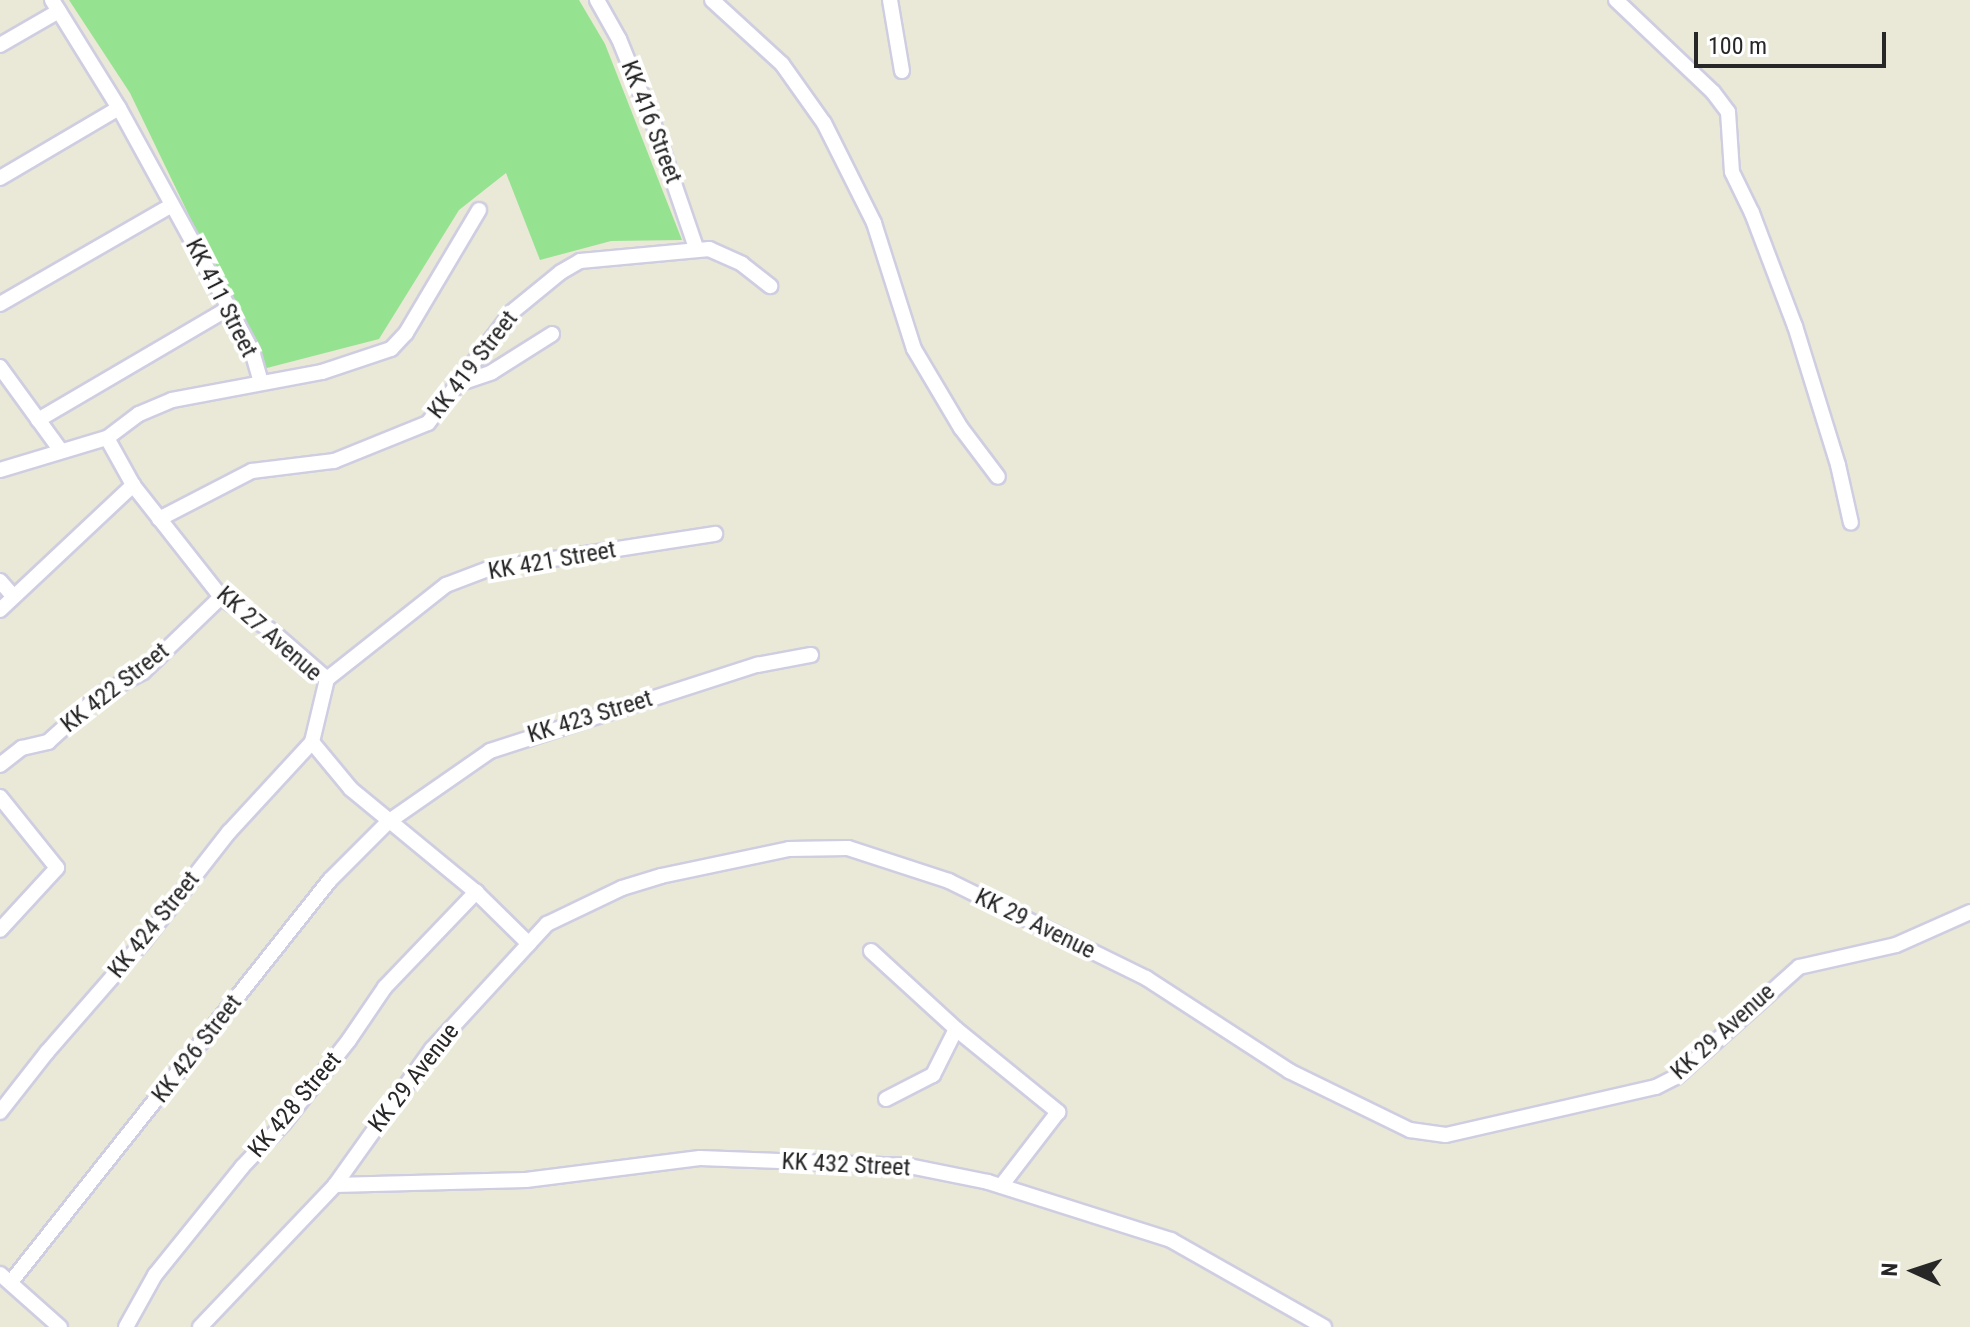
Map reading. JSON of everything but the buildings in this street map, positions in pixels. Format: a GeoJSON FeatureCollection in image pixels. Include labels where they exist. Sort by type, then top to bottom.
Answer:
{"type":"FeatureCollection","features":[{"type":"Feature","properties":{"kind":"street","name":"KK 416 Street"},"geometry":{"type":"LineString","coordinates":[[597,0],[619,39],[654,125],[696,248]]}},
{"type":"Feature","properties":{"kind":"street"},"geometry":{"type":"LineString","coordinates":[[712,0],[782,64],[824,123],[874,223],[914,349],[961,428],[998,477]]}},
{"type":"Feature","properties":{"kind":"street"},"geometry":{"type":"LineString","coordinates":[[890,0],[902,71]]}},
{"type":"Feature","properties":{"kind":"street"},"geometry":{"type":"LineString","coordinates":[[1616,0],[1713,92],[1728,112],[1732,172],[1752,213],[1795,326],[1838,465],[1851,523]]}},
{"type":"Feature","properties":{"kind":"street"},"geometry":{"type":"LineString","coordinates":[[0,45],[55,6]]}},
{"type":"Feature","properties":{"kind":"street","name":"KK 411 Street"},"geometry":{"type":"LineString","coordinates":[[55,6],[119,108],[229,308],[252,351],[261,382],[322,372],[391,349],[406,333],[479,210]]}},
{"type":"Feature","properties":{"kind":"street"},"geometry":{"type":"LineString","coordinates":[[0,178],[119,108]]}},
{"type":"Feature","properties":{"kind":"street"},"geometry":{"type":"LineString","coordinates":[[0,304],[172,205]]}},
{"type":"Feature","properties":{"kind":"street"},"geometry":{"type":"LineString","coordinates":[[696,248],[722,253],[770,286]]}},
{"type":"Feature","properties":{"kind":"street","name":"KK 419 Street"},"geometry":{"type":"LineString","coordinates":[[159,519],[252,471],[334,461],[428,423],[512,312],[561,272],[580,261],[696,248]]}},
{"type":"Feature","properties":{"kind":"street"},"geometry":{"type":"LineString","coordinates":[[38,420],[229,308]]}},
{"type":"Feature","properties":{"kind":"street"},"geometry":{"type":"LineString","coordinates":[[457,384],[492,372],[552,334]]}},
{"type":"Feature","properties":{"kind":"street"},"geometry":{"type":"LineString","coordinates":[[0,367],[61,451]]}},
{"type":"Feature","properties":{"kind":"street"},"geometry":{"type":"LineString","coordinates":[[0,470],[107,438],[139,414],[172,400],[261,382]]}},
{"type":"Feature","properties":{"kind":"street","name":"KK 27 Avenue"},"geometry":{"type":"LineString","coordinates":[[107,438],[133,485],[221,597],[273,632],[327,679],[312,742]]}},
{"type":"Feature","properties":{"kind":"street"},"geometry":{"type":"LineString","coordinates":[[0,610],[133,485]]}},
{"type":"Feature","properties":{"kind":"street","name":"KK 421 Street"},"geometry":{"type":"LineString","coordinates":[[327,679],[446,585],[488,569],[715,534]]}},
{"type":"Feature","properties":{"kind":"street"},"geometry":{"type":"LineString","coordinates":[[0,581],[13,596]]}},
{"type":"Feature","properties":{"kind":"street","name":"KK 422 Street"},"geometry":{"type":"LineString","coordinates":[[0,765],[22,748],[48,742],[101,694],[143,672],[221,597]]}},
{"type":"Feature","properties":{"kind":"street","name":"KK 423 Street"},"geometry":{"type":"LineString","coordinates":[[388,822],[490,751],[757,665],[811,655]]}},
{"type":"Feature","properties":{"kind":"street"},"geometry":{"type":"LineString","coordinates":[[312,742],[351,789],[476,892],[529,944]]}},
{"type":"Feature","properties":{"kind":"street","name":"KK 424 Street"},"geometry":{"type":"LineString","coordinates":[[0,1112],[47,1052],[143,942],[229,832],[312,742]]}},
{"type":"Feature","properties":{"kind":"street"},"geometry":{"type":"LineString","coordinates":[[0,797],[56,864],[56,870],[0,930]]}},
{"type":"Feature","properties":{"kind":"street","name":"KK 426 Street"},"geometry":{"type":"LineString","coordinates":[[5,1278],[330,880],[388,822]]}},
{"type":"Feature","properties":{"kind":"street","name":"KK 29 Avenue"},"geometry":{"type":"LineString","coordinates":[[200,1327],[335,1185],[432,1049],[547,924],[622,888],[661,876],[789,849],[848,848],[963,888],[1146,978],[1289,1071],[1410,1130],[1446,1135],[1656,1087],[1676,1077],[1799,967],[1896,945],[1970,912]]}},
{"type":"Feature","properties":{"kind":"street","name":"KK 428 Street"},"geometry":{"type":"LineString","coordinates":[[126,1327],[155,1275],[242,1167],[283,1124],[349,1040],[385,987],[476,892]]}},
{"type":"Feature","properties":{"kind":"street"},"geometry":{"type":"LineString","coordinates":[[871,951],[956,1029],[1058,1112],[1001,1186]]}},
{"type":"Feature","properties":{"kind":"street"},"geometry":{"type":"LineString","coordinates":[[886,1099],[933,1075],[956,1029]]}},
{"type":"Feature","properties":{"kind":"street","name":"KK 432 Street"},"geometry":{"type":"LineString","coordinates":[[335,1185],[526,1180],[700,1158],[909,1166],[1001,1186],[1171,1240],[1324,1327]]}},
{"type":"Feature","properties":{"kind":"street"},"geometry":{"type":"LineString","coordinates":[[5,1278],[60,1327]]}},
{"type":"Feature","properties":{"kind":"green space"},"geometry":{"type":"Polygon","coordinates":[[[69,0],[579,0],[605,44],[682,240],[611,241],[540,260],[506,173],[459,210],[379,339],[263,369],[130,93],[69,0]]]}}]}
